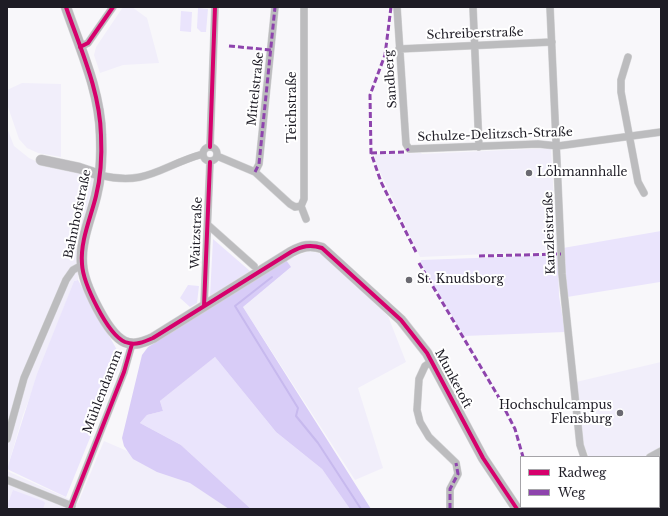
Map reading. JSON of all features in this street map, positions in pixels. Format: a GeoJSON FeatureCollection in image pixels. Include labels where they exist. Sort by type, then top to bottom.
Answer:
{"type":"FeatureCollection","features":[{"type":"Feature","properties":{"kind":"street","name":"Bahnhofstraße"},"geometry":{"type":"LineString","coordinates":[[7,439],[24,378],[66,280],[73,270],[82,265],[84,243],[100,175],[102,135],[99,110],[80,46],[66,7]]}},
{"type":"Feature","properties":{"kind":"street"},"geometry":{"type":"LineString","coordinates":[[80,46],[88,44],[113,7]]}},
{"type":"Feature","properties":{"kind":"street"},"geometry":{"type":"LineString","coordinates":[[210,147],[215,7]]}},
{"type":"Feature","properties":{"kind":"street","name":"Mittelstraße"},"geometry":{"type":"LineString","coordinates":[[255,172],[259,164],[275,7]]}},
{"type":"Feature","properties":{"kind":"street","name":"Teichstraße"},"geometry":{"type":"LineString","coordinates":[[301,206],[304,199],[304,7]]}},
{"type":"Feature","properties":{"kind":"street","name":"Sandberg"},"geometry":{"type":"LineString","coordinates":[[397,7],[406,144],[408,149]]}},
{"type":"Feature","properties":{"kind":"street"},"geometry":{"type":"LineString","coordinates":[[473,7],[478,147]]}},
{"type":"Feature","properties":{"kind":"street","name":"Kanzleistraße"},"geometry":{"type":"LineString","coordinates":[[550,7],[558,146],[562,274],[580,445],[584,456]]}},
{"type":"Feature","properties":{"kind":"street","name":"Schreiberstraße"},"geometry":{"type":"LineString","coordinates":[[399,49],[552,42]]}},
{"type":"Feature","properties":{"kind":"street"},"geometry":{"type":"LineString","coordinates":[[628,57],[620,86],[638,182],[644,193]]}},
{"type":"Feature","properties":{"kind":"street","name":"Schulze-Delitzsch-Straße"},"geometry":{"type":"LineString","coordinates":[[408,149],[538,144],[558,146],[661,132]]}},
{"type":"Feature","properties":{"kind":"street"},"geometry":{"type":"LineString","coordinates":[[41,160],[79,168],[100,175],[124,179],[138,179],[203,154],[206,148],[210,147]]}},
{"type":"Feature","properties":{"kind":"street"},"geometry":{"type":"LineString","coordinates":[[210,147],[216,150],[218,156],[255,172],[290,204],[294,206],[301,206],[306,219]]}},
{"type":"Feature","properties":{"kind":"street"},"geometry":{"type":"LineString","coordinates":[[203,154],[206,160],[210,162],[215,160],[218,156]]}},
{"type":"Feature","properties":{"kind":"street","name":"Waitzstraße"},"geometry":{"type":"LineString","coordinates":[[204,306],[210,162]]}},
{"type":"Feature","properties":{"kind":"street","name":"Waitzstraße"},"geometry":{"type":"LineString","coordinates":[[208,225],[254,266]]}},
{"type":"Feature","properties":{"kind":"street","name":"Mühlendamm"},"geometry":{"type":"LineString","coordinates":[[71,507],[124,372],[132,344],[142,343],[154,338],[290,252],[305,245],[314,245]]}},
{"type":"Feature","properties":{"kind":"street","name":"Munketoft"},"geometry":{"type":"LineString","coordinates":[[314,245],[329,253],[401,320],[432,361],[483,458],[517,509]]}},
{"type":"Feature","properties":{"kind":"street"},"geometry":{"type":"LineString","coordinates":[[82,265],[94,298],[111,331],[119,339],[132,344]]}},
{"type":"Feature","properties":{"kind":"street"},"geometry":{"type":"LineString","coordinates":[[432,361],[425,366],[419,379],[417,410],[420,422],[429,437],[456,463],[458,474],[450,489],[450,509]]}},
{"type":"Feature","properties":{"kind":"street"},"geometry":{"type":"LineString","coordinates":[[652,456],[661,451]]}},
{"type":"Feature","properties":{"kind":"street"},"geometry":{"type":"LineString","coordinates":[[7,480],[71,507]]}},
{"type":"Feature","properties":{"kind":"shaded area"},"geometry":{"type":"Polygon","coordinates":[[[123,7],[132,7],[147,18],[159,63],[123,65],[100,73],[94,55],[96,47],[123,7]]]}},
{"type":"Feature","properties":{"kind":"shaded area"},"geometry":{"type":"Polygon","coordinates":[[[198,8],[208,9],[206,32],[201,32],[197,28],[198,8]]]}},
{"type":"Feature","properties":{"kind":"shaded area"},"geometry":{"type":"Polygon","coordinates":[[[181,11],[192,12],[191,32],[180,31],[181,11]]]}},
{"type":"Feature","properties":{"kind":"shaded area"},"geometry":{"type":"Polygon","coordinates":[[[22,83],[61,84],[61,157],[38,153],[27,148],[19,139],[7,104],[7,90],[22,83]]]}},
{"type":"Feature","properties":{"kind":"shaded area"},"geometry":{"type":"Polygon","coordinates":[[[7,128],[14,146],[29,158],[40,163],[95,176],[79,240],[78,280],[74,281],[23,415],[7,469],[7,128]]]}},
{"type":"Feature","properties":{"kind":"shaded area"},"geometry":{"type":"Polygon","coordinates":[[[551,148],[557,251],[420,257],[374,159],[376,154],[422,154],[551,148]]]}},
{"type":"Feature","properties":{"kind":"shaded area"},"geometry":{"type":"Polygon","coordinates":[[[661,231],[661,284],[660,282],[567,297],[563,248],[661,231]]]}},
{"type":"Feature","properties":{"kind":"shaded area"},"geometry":{"type":"Polygon","coordinates":[[[213,239],[250,271],[210,296],[213,239]]]}},
{"type":"Feature","properties":{"kind":"shaded area"},"geometry":{"type":"Polygon","coordinates":[[[309,251],[319,253],[331,261],[388,316],[406,362],[358,388],[383,468],[355,480],[243,307],[290,268],[286,260],[309,251]]]}},
{"type":"Feature","properties":{"kind":"shaded area"},"geometry":{"type":"Polygon","coordinates":[[[558,255],[559,296],[565,332],[464,336],[421,264],[421,260],[558,255]]]}},
{"type":"Feature","properties":{"kind":"shaded area"},"geometry":{"type":"Polygon","coordinates":[[[286,260],[291,267],[243,307],[371,509],[350,509],[322,469],[276,432],[215,357],[160,401],[163,411],[147,415],[140,423],[181,445],[251,509],[229,509],[190,483],[157,472],[133,459],[124,446],[122,438],[142,355],[148,347],[286,260]]]}},
{"type":"Feature","properties":{"kind":"shaded area"},"geometry":{"type":"Polygon","coordinates":[[[78,280],[122,359],[66,497],[7,469],[37,374],[74,281],[78,280]]]}},
{"type":"Feature","properties":{"kind":"shaded area"},"geometry":{"type":"Polygon","coordinates":[[[188,285],[199,286],[197,303],[190,307],[180,298],[188,285]]]}},
{"type":"Feature","properties":{"kind":"shaded area"},"geometry":{"type":"Polygon","coordinates":[[[215,357],[276,432],[322,469],[350,509],[251,509],[181,445],[140,423],[147,415],[163,411],[160,401],[215,357]]]}},
{"type":"Feature","properties":{"kind":"shaded area","name":"Hochschulcampus Flensburg"},"geometry":{"type":"Polygon","coordinates":[[[661,362],[661,509],[610,509],[660,508],[660,456],[589,456],[583,443],[576,382],[661,362]]]}},
{"type":"Feature","properties":{"kind":"shaded area"},"geometry":{"type":"Polygon","coordinates":[[[104,441],[199,482],[237,509],[7,509],[7,471],[78,503],[104,441]]]}},
{"type":"Feature","properties":{"kind":"shaded area"},"geometry":{"type":"Polygon","coordinates":[[[13,490],[43,501],[45,503],[43,509],[13,509],[7,506],[13,490]]]}},
{"type":"Feature","properties":{"kind":"waterway"},"geometry":{"type":"LineString","coordinates":[[272,277],[235,306],[298,408],[296,416],[318,443],[361,509]]}},
{"type":"Feature","properties":{"kind":"marked path"},"geometry":{"type":"LineString","coordinates":[[255,172],[259,164],[275,7]]}},
{"type":"Feature","properties":{"kind":"marked path"},"geometry":{"type":"LineString","coordinates":[[391,7],[385,55],[370,95],[371,153],[381,182],[416,252]]}},
{"type":"Feature","properties":{"kind":"marked path"},"geometry":{"type":"LineString","coordinates":[[229,46],[271,50]]}},
{"type":"Feature","properties":{"kind":"marked path"},"geometry":{"type":"LineString","coordinates":[[371,153],[404,152],[409,149]]}},
{"type":"Feature","properties":{"kind":"marked path"},"geometry":{"type":"LineString","coordinates":[[479,256],[561,254]]}},
{"type":"Feature","properties":{"kind":"marked path"},"geometry":{"type":"LineString","coordinates":[[419,263],[498,396],[515,429],[523,456]]}},
{"type":"Feature","properties":{"kind":"marked path"},"geometry":{"type":"LineString","coordinates":[[450,509],[450,489],[458,474],[456,463]]}},
{"type":"Feature","properties":{"kind":"cycle path"},"geometry":{"type":"LineString","coordinates":[[66,7],[93,86],[100,119],[101,158],[99,181],[84,238],[82,255],[83,272],[97,307],[118,337],[125,342],[132,344],[153,338],[291,252],[306,246],[322,248],[401,320],[427,353],[483,458],[517,509]]}},
{"type":"Feature","properties":{"kind":"cycle path"},"geometry":{"type":"LineString","coordinates":[[80,47],[88,43],[113,7]]}},
{"type":"Feature","properties":{"kind":"cycle path"},"geometry":{"type":"LineString","coordinates":[[210,147],[215,7]]}},
{"type":"Feature","properties":{"kind":"cycle path"},"geometry":{"type":"LineString","coordinates":[[204,306],[210,162]]}},
{"type":"Feature","properties":{"kind":"cycle path"},"geometry":{"type":"LineString","coordinates":[[70,509],[124,372],[132,344]]}},
{"type":"Feature","properties":{"kind":"place","name":"Löhmannhalle"},"geometry":{"type":"Point","coordinates":[529,173]}},
{"type":"Feature","properties":{"kind":"place","name":"St. Knudsborg"},"geometry":{"type":"Point","coordinates":[409,280]}},
{"type":"Feature","properties":{"kind":"place","name":"Hochschulcampus Flensburg"},"geometry":{"type":"Point","coordinates":[620,413]}}]}
